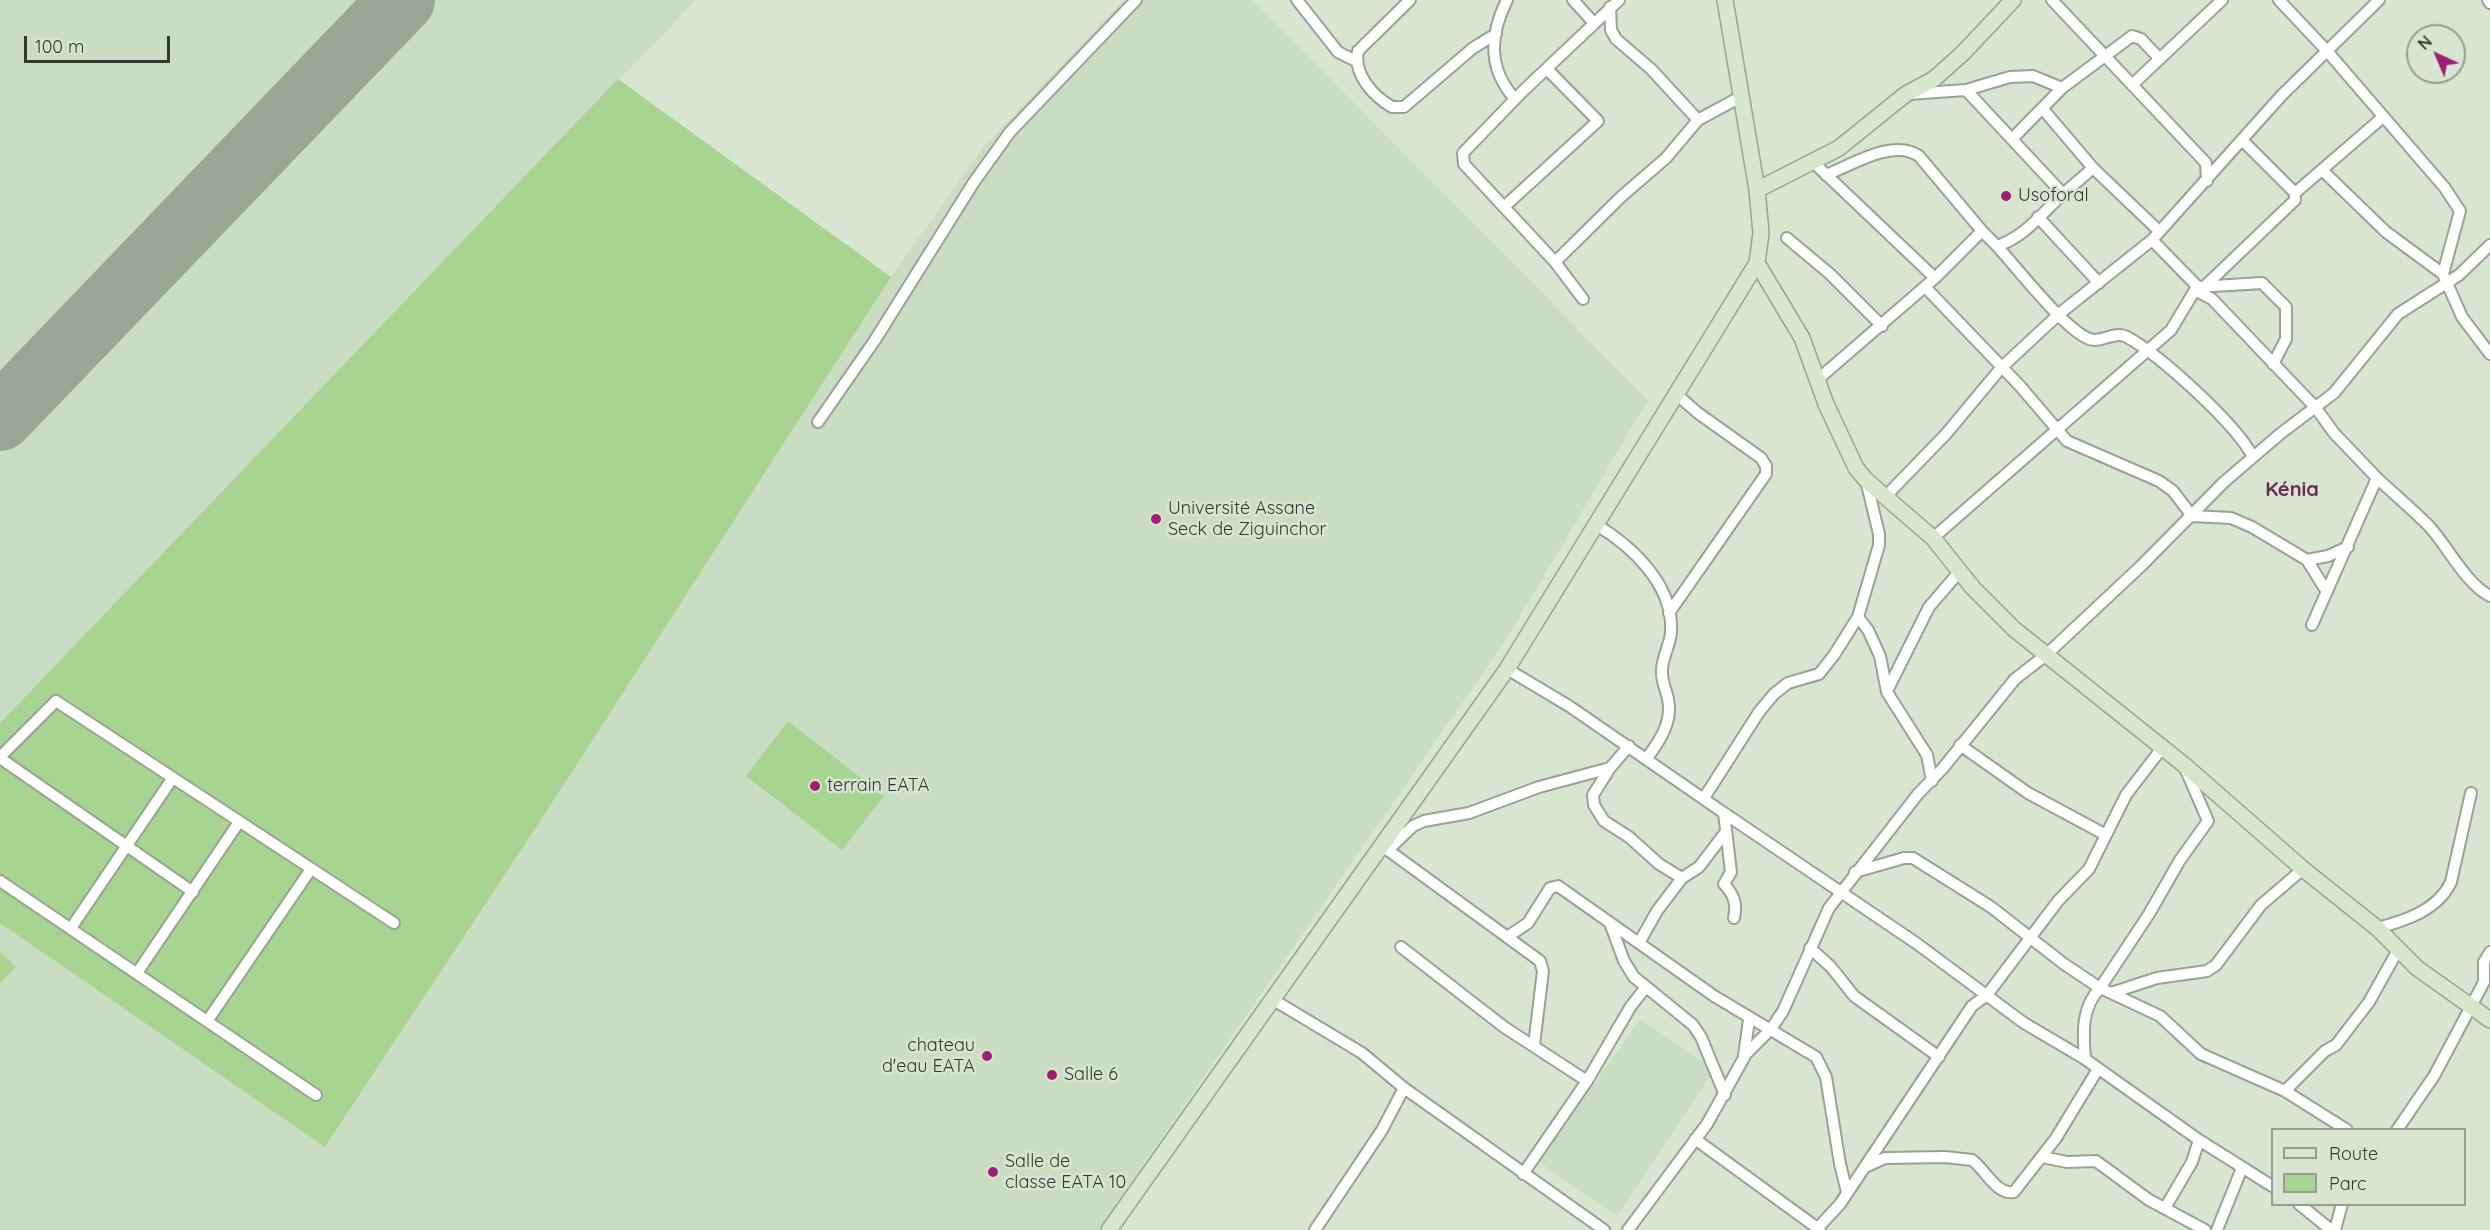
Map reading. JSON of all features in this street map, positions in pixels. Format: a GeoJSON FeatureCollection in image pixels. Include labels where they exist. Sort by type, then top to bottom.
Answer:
{"type":"FeatureCollection","features":[{"type":"Feature","properties":{"kind":"street"},"geometry":{"type":"LineString","coordinates":[[818,422],[875,340],[974,182],[1010,132],[1136,0]]}},
{"type":"Feature","properties":{"kind":"street"},"geometry":{"type":"LineString","coordinates":[[1298,0],[1338,52],[1356,61]]}},
{"type":"Feature","properties":{"kind":"street"},"geometry":{"type":"LineString","coordinates":[[1410,0],[1358,51],[1356,61],[1363,80],[1385,103],[1392,107],[1404,107],[1473,48],[1496,34]]}},
{"type":"Feature","properties":{"kind":"street"},"geometry":{"type":"LineString","coordinates":[[1573,0],[1593,22]]}},
{"type":"Feature","properties":{"kind":"street"},"geometry":{"type":"LineString","coordinates":[[1583,299],[1555,262],[1464,164],[1463,153],[1593,22],[1619,0]]}},
{"type":"Feature","properties":{"kind":"street"},"geometry":{"type":"LineString","coordinates":[[1109,1230],[1272,999],[1384,848],[1507,669],[1675,393],[1747,283],[1756,263],[1761,232],[1757,190],[1725,0]]}},
{"type":"Feature","properties":{"kind":"street"},"geometry":{"type":"LineString","coordinates":[[1757,190],[1814,163],[1839,148],[1906,94],[1934,79],[1964,53],[2013,0]]}},
{"type":"Feature","properties":{"kind":"street"},"geometry":{"type":"LineString","coordinates":[[2052,0],[2206,163],[2207,181]]}},
{"type":"Feature","properties":{"kind":"street"},"geometry":{"type":"LineString","coordinates":[[2132,85],[2222,0]]}},
{"type":"Feature","properties":{"kind":"street"},"geometry":{"type":"LineString","coordinates":[[2279,0],[2327,51],[2445,188],[2460,211],[2445,279]]}},
{"type":"Feature","properties":{"kind":"street"},"geometry":{"type":"LineString","coordinates":[[1885,497],[1946,434],[2001,368],[2059,314],[2156,235],[2242,140],[2379,0]]}},
{"type":"Feature","properties":{"kind":"street"},"geometry":{"type":"LineString","coordinates":[[1506,1],[1496,34],[1494,55],[1498,76],[1515,99]]}},
{"type":"Feature","properties":{"kind":"street"},"geometry":{"type":"LineString","coordinates":[[1610,7],[1611,30],[1616,39],[1652,69],[1698,120]]}},
{"type":"Feature","properties":{"kind":"street"},"geometry":{"type":"LineString","coordinates":[[2012,139],[2062,88],[2103,55],[2132,36],[2141,39],[2160,58]]}},
{"type":"Feature","properties":{"kind":"street"},"geometry":{"type":"LineString","coordinates":[[1505,206],[1598,120],[1547,69]]}},
{"type":"Feature","properties":{"kind":"street"},"geometry":{"type":"LineString","coordinates":[[1906,94],[1966,90],[2010,77],[2033,76],[2062,88]]}},
{"type":"Feature","properties":{"kind":"street"},"geometry":{"type":"LineString","coordinates":[[1966,90],[2063,194]]}},
{"type":"Feature","properties":{"kind":"street"},"geometry":{"type":"LineString","coordinates":[[1555,262],[1622,196],[1666,158],[1698,120],[1742,96]]}},
{"type":"Feature","properties":{"kind":"street"},"geometry":{"type":"LineString","coordinates":[[2042,108],[2093,168],[2156,235],[2198,287],[2262,283],[2286,307],[2286,339],[2273,364]]}},
{"type":"Feature","properties":{"kind":"street"},"geometry":{"type":"LineString","coordinates":[[2295,193],[2383,117]]}},
{"type":"Feature","properties":{"kind":"street"},"geometry":{"type":"LineString","coordinates":[[2205,286],[2295,200],[2295,193],[2242,140]]}},
{"type":"Feature","properties":{"kind":"street"},"geometry":{"type":"LineString","coordinates":[[1826,175],[1892,150],[1910,150],[1919,156],[1982,231],[2059,314],[2090,340],[2112,335],[2125,336],[2146,350],[2238,432],[2253,457]]}},
{"type":"Feature","properties":{"kind":"street"},"geometry":{"type":"LineString","coordinates":[[1814,163],[1935,278]]}},
{"type":"Feature","properties":{"kind":"street"},"geometry":{"type":"LineString","coordinates":[[1997,246],[2020,236],[2093,168]]}},
{"type":"Feature","properties":{"kind":"street"},"geometry":{"type":"LineString","coordinates":[[2323,171],[2386,232],[2445,279],[2462,317],[2490,354]]}},
{"type":"Feature","properties":{"kind":"street"},"geometry":{"type":"LineString","coordinates":[[2038,217],[2099,283]]}},
{"type":"Feature","properties":{"kind":"street"},"geometry":{"type":"LineString","coordinates":[[1816,381],[1926,288],[1982,231]]}},
{"type":"Feature","properties":{"kind":"street"},"geometry":{"type":"LineString","coordinates":[[1787,238],[1830,274],[1882,326]]}},
{"type":"Feature","properties":{"kind":"street"},"geometry":{"type":"LineString","coordinates":[[1742,1060],[1771,1029],[1783,1011],[1829,908],[1841,890],[2015,679],[2046,655],[2253,457],[2334,393],[2398,314],[2490,245]]}},
{"type":"Feature","properties":{"kind":"street"},"geometry":{"type":"LineString","coordinates":[[1704,798],[1759,712],[1788,684],[1819,674],[1858,617],[1879,544],[1879,534],[1866,480],[1843,441],[1816,381],[1802,338],[1756,263]]}},
{"type":"Feature","properties":{"kind":"street"},"geometry":{"type":"LineString","coordinates":[[1926,288],[2025,391],[2056,431],[2080,449],[2158,481],[2173,491],[2192,516],[2242,522],[2307,560],[2327,592]]}},
{"type":"Feature","properties":{"kind":"street"},"geometry":{"type":"LineString","coordinates":[[1933,538],[2171,330],[2196,290],[2212,299],[2316,408],[2334,433],[2377,478],[2428,525],[2474,585],[2490,596]]}},
{"type":"Feature","properties":{"kind":"street"},"geometry":{"type":"LineString","coordinates":[[1669,612],[1766,474],[1766,466],[1761,458],[1698,413],[1675,393]]}},
{"type":"Feature","properties":{"kind":"street"},"geometry":{"type":"LineString","coordinates":[[2312,625],[2377,478]]}},
{"type":"Feature","properties":{"kind":"street"},"geometry":{"type":"LineString","coordinates":[[1866,480],[1933,538],[1960,571],[2014,628],[2183,764],[2303,869],[2377,928],[2417,968],[2490,1020]]}},
{"type":"Feature","properties":{"kind":"street"},"geometry":{"type":"LineString","coordinates":[[1595,524],[1639,557],[1662,592],[1669,612],[1671,635],[1661,670],[1669,702],[1668,721],[1660,740],[1647,758]]}},
{"type":"Feature","properties":{"kind":"street"},"geometry":{"type":"LineString","coordinates":[[2307,560],[2328,556],[2348,547]]}},
{"type":"Feature","properties":{"kind":"street"},"geometry":{"type":"LineString","coordinates":[[1887,692],[1929,608],[1960,571]]}},
{"type":"Feature","properties":{"kind":"street"},"geometry":{"type":"LineString","coordinates":[[1858,617],[1868,630],[1880,656],[1887,692],[1927,755],[1932,781]]}},
{"type":"Feature","properties":{"kind":"street"},"geometry":{"type":"LineString","coordinates":[[1507,669],[1647,758],[1724,813],[1841,890],[2038,1032],[2085,1059],[2199,1140],[2271,1185]]}},
{"type":"Feature","properties":{"kind":"street"},"geometry":{"type":"LineString","coordinates":[[193,892],[0,757],[56,701],[394,923]]}},
{"type":"Feature","properties":{"kind":"street"},"geometry":{"type":"LineString","coordinates":[[1960,745],[2028,793],[2106,835]]}},
{"type":"Feature","properties":{"kind":"street"},"geometry":{"type":"LineString","coordinates":[[1629,746],[1610,768],[1593,795],[1597,812],[1604,821],[1629,837],[1659,864],[1682,878]]}},
{"type":"Feature","properties":{"kind":"street"},"geometry":{"type":"LineString","coordinates":[[1695,1139],[1818,1229],[1865,1167],[1972,1006],[1987,995],[2058,901],[2088,869],[2127,795],[2162,748]]}},
{"type":"Feature","properties":{"kind":"street"},"geometry":{"type":"LineString","coordinates":[[2085,1059],[2086,1007],[2149,914],[2180,860],[2208,821],[2183,764]]}},
{"type":"Feature","properties":{"kind":"street"},"geometry":{"type":"LineString","coordinates":[[1384,848],[1413,826],[1424,821],[1468,813],[1539,787],[1610,768]]}},
{"type":"Feature","properties":{"kind":"street"},"geometry":{"type":"LineString","coordinates":[[71,928],[125,845],[172,779]]}},
{"type":"Feature","properties":{"kind":"street"},"geometry":{"type":"LineString","coordinates":[[2377,928],[2412,916],[2445,895],[2451,882],[2471,793]]}},
{"type":"Feature","properties":{"kind":"street"},"geometry":{"type":"LineString","coordinates":[[1724,813],[1731,872],[1724,884],[1734,895],[1736,908],[1734,918]]}},
{"type":"Feature","properties":{"kind":"street"},"geometry":{"type":"LineString","coordinates":[[137,973],[239,822]]}},
{"type":"Feature","properties":{"kind":"street"},"geometry":{"type":"LineString","coordinates":[[1639,943],[1657,911],[1682,878],[1699,867],[1725,833]]}},
{"type":"Feature","properties":{"kind":"street"},"geometry":{"type":"LineString","coordinates":[[1384,848],[1543,965],[1533,1045]]}},
{"type":"Feature","properties":{"kind":"street"},"geometry":{"type":"LineString","coordinates":[[1855,873],[1904,858],[1913,858],[1990,907],[2100,988],[2160,1016],[2201,1054],[2285,1091],[2344,1128]]}},
{"type":"Feature","properties":{"kind":"street"},"geometry":{"type":"LineString","coordinates":[[208,1020],[311,869]]}},
{"type":"Feature","properties":{"kind":"street"},"geometry":{"type":"LineString","coordinates":[[2111,993],[2157,978],[2207,970],[2216,965],[2261,905],[2303,869]]}},
{"type":"Feature","properties":{"kind":"street"},"geometry":{"type":"LineString","coordinates":[[0,881],[316,1095]]}},
{"type":"Feature","properties":{"kind":"street"},"geometry":{"type":"LineString","coordinates":[[1507,937],[1528,923],[1550,888],[1558,886],[1749,1020],[1771,1029],[1816,1058],[1823,1066],[1847,1192]]}},
{"type":"Feature","properties":{"kind":"street"},"geometry":{"type":"LineString","coordinates":[[1610,923],[1624,961],[1634,976],[1693,1024],[1701,1037],[1725,1095]]}},
{"type":"Feature","properties":{"kind":"street"},"geometry":{"type":"LineString","coordinates":[[1401,947],[1504,1027],[1587,1081]]}},
{"type":"Feature","properties":{"kind":"street"},"geometry":{"type":"LineString","coordinates":[[1810,948],[1831,967],[1854,996],[1939,1057]]}},
{"type":"Feature","properties":{"kind":"street"},"geometry":{"type":"LineString","coordinates":[[2285,1091],[2325,1051],[2336,1045],[2369,1002],[2398,950]]}},
{"type":"Feature","properties":{"kind":"street"},"geometry":{"type":"LineString","coordinates":[[2398,1128],[2434,1076],[2484,982],[2484,962],[2490,952]]}},
{"type":"Feature","properties":{"kind":"street"},"geometry":{"type":"LineString","coordinates":[[1523,1174],[1587,1081],[1632,1005],[1646,987]]}},
{"type":"Feature","properties":{"kind":"street"},"geometry":{"type":"LineString","coordinates":[[1272,999],[1362,1053],[1404,1088],[1604,1230]]}},
{"type":"Feature","properties":{"kind":"street"},"geometry":{"type":"LineString","coordinates":[[1628,1230],[1725,1095],[1742,1060],[1749,1020]]}},
{"type":"Feature","properties":{"kind":"street"},"geometry":{"type":"LineString","coordinates":[[1865,1167],[1885,1158],[1945,1157],[1972,1160],[1997,1186],[2011,1193],[2020,1188],[2042,1157],[2098,1069]]}},
{"type":"Feature","properties":{"kind":"street"},"geometry":{"type":"LineString","coordinates":[[1315,1230],[1382,1130],[1404,1088]]}},
{"type":"Feature","properties":{"kind":"street"},"geometry":{"type":"LineString","coordinates":[[2165,1208],[2192,1162],[2199,1140]]}},
{"type":"Feature","properties":{"kind":"street"},"geometry":{"type":"LineString","coordinates":[[2042,1157],[2067,1162],[2096,1161],[2149,1200],[2205,1230]]}},
{"type":"Feature","properties":{"kind":"street"},"geometry":{"type":"LineString","coordinates":[[2217,1230],[2242,1168]]}},
{"type":"Feature","properties":{"kind":"street"},"geometry":{"type":"LineString","coordinates":[[2302,1206],[2333,1230],[2341,1206]]}},
{"type":"Feature","properties":{"kind":"shaded area"},"geometry":{"type":"Polygon","coordinates":[[[0,0],[696,0],[0,723],[0,0]]]}},
{"type":"Feature","properties":{"kind":"shaded area","name":"Université Assane Seck de Ziguinchor"},"geometry":{"type":"Polygon","coordinates":[[[1124,0],[1252,0],[1648,400],[1507,638],[1098,1230],[0,1230],[0,923],[326,1147],[541,820],[891,277],[983,147],[1124,0]]]}},
{"type":"Feature","properties":{"kind":"shaded area"},"geometry":{"type":"Polygon","coordinates":[[[1640,1019],[1714,1070],[1617,1216],[1539,1162],[1640,1019]]]}},
{"type":"Feature","properties":{"kind":"green space"},"geometry":{"type":"Polygon","coordinates":[[[618,79],[891,277],[541,820],[325,1147],[0,923],[0,723],[618,79]]]}},
{"type":"Feature","properties":{"kind":"green space","name":"terrain EATA"},"geometry":{"type":"Polygon","coordinates":[[[788,721],[884,796],[842,850],[746,776],[788,721]]]}},
{"type":"Feature","properties":{"kind":"green space"},"geometry":{"type":"Polygon","coordinates":[[[0,952],[16,967],[0,983],[0,952]]]}},
{"type":"Feature","properties":{"kind":"runway"},"geometry":{"type":"LineString","coordinates":[[0,418],[402,0]]}},
{"type":"Feature","properties":{"kind":"place","name":"Usoforal"},"geometry":{"type":"Point","coordinates":[2006,196]}},
{"type":"Feature","properties":{"kind":"place","name":"Université Assane Seck de Ziguinchor"},"geometry":{"type":"Point","coordinates":[1156,519]}},
{"type":"Feature","properties":{"kind":"place","name":"terrain EATA"},"geometry":{"type":"Point","coordinates":[815,786]}},
{"type":"Feature","properties":{"kind":"place","name":"chateau d'eau EATA"},"geometry":{"type":"Point","coordinates":[987,1056]}},
{"type":"Feature","properties":{"kind":"place","name":"Salle 6"},"geometry":{"type":"Point","coordinates":[1052,1075]}},
{"type":"Feature","properties":{"kind":"place","name":"Salle de classe EATA 10"},"geometry":{"type":"Point","coordinates":[993,1172]}},
{"type":"Feature","properties":{"kind":"district","name":"Kénia"},"geometry":{"type":"Point","coordinates":[2292,490]}}]}
